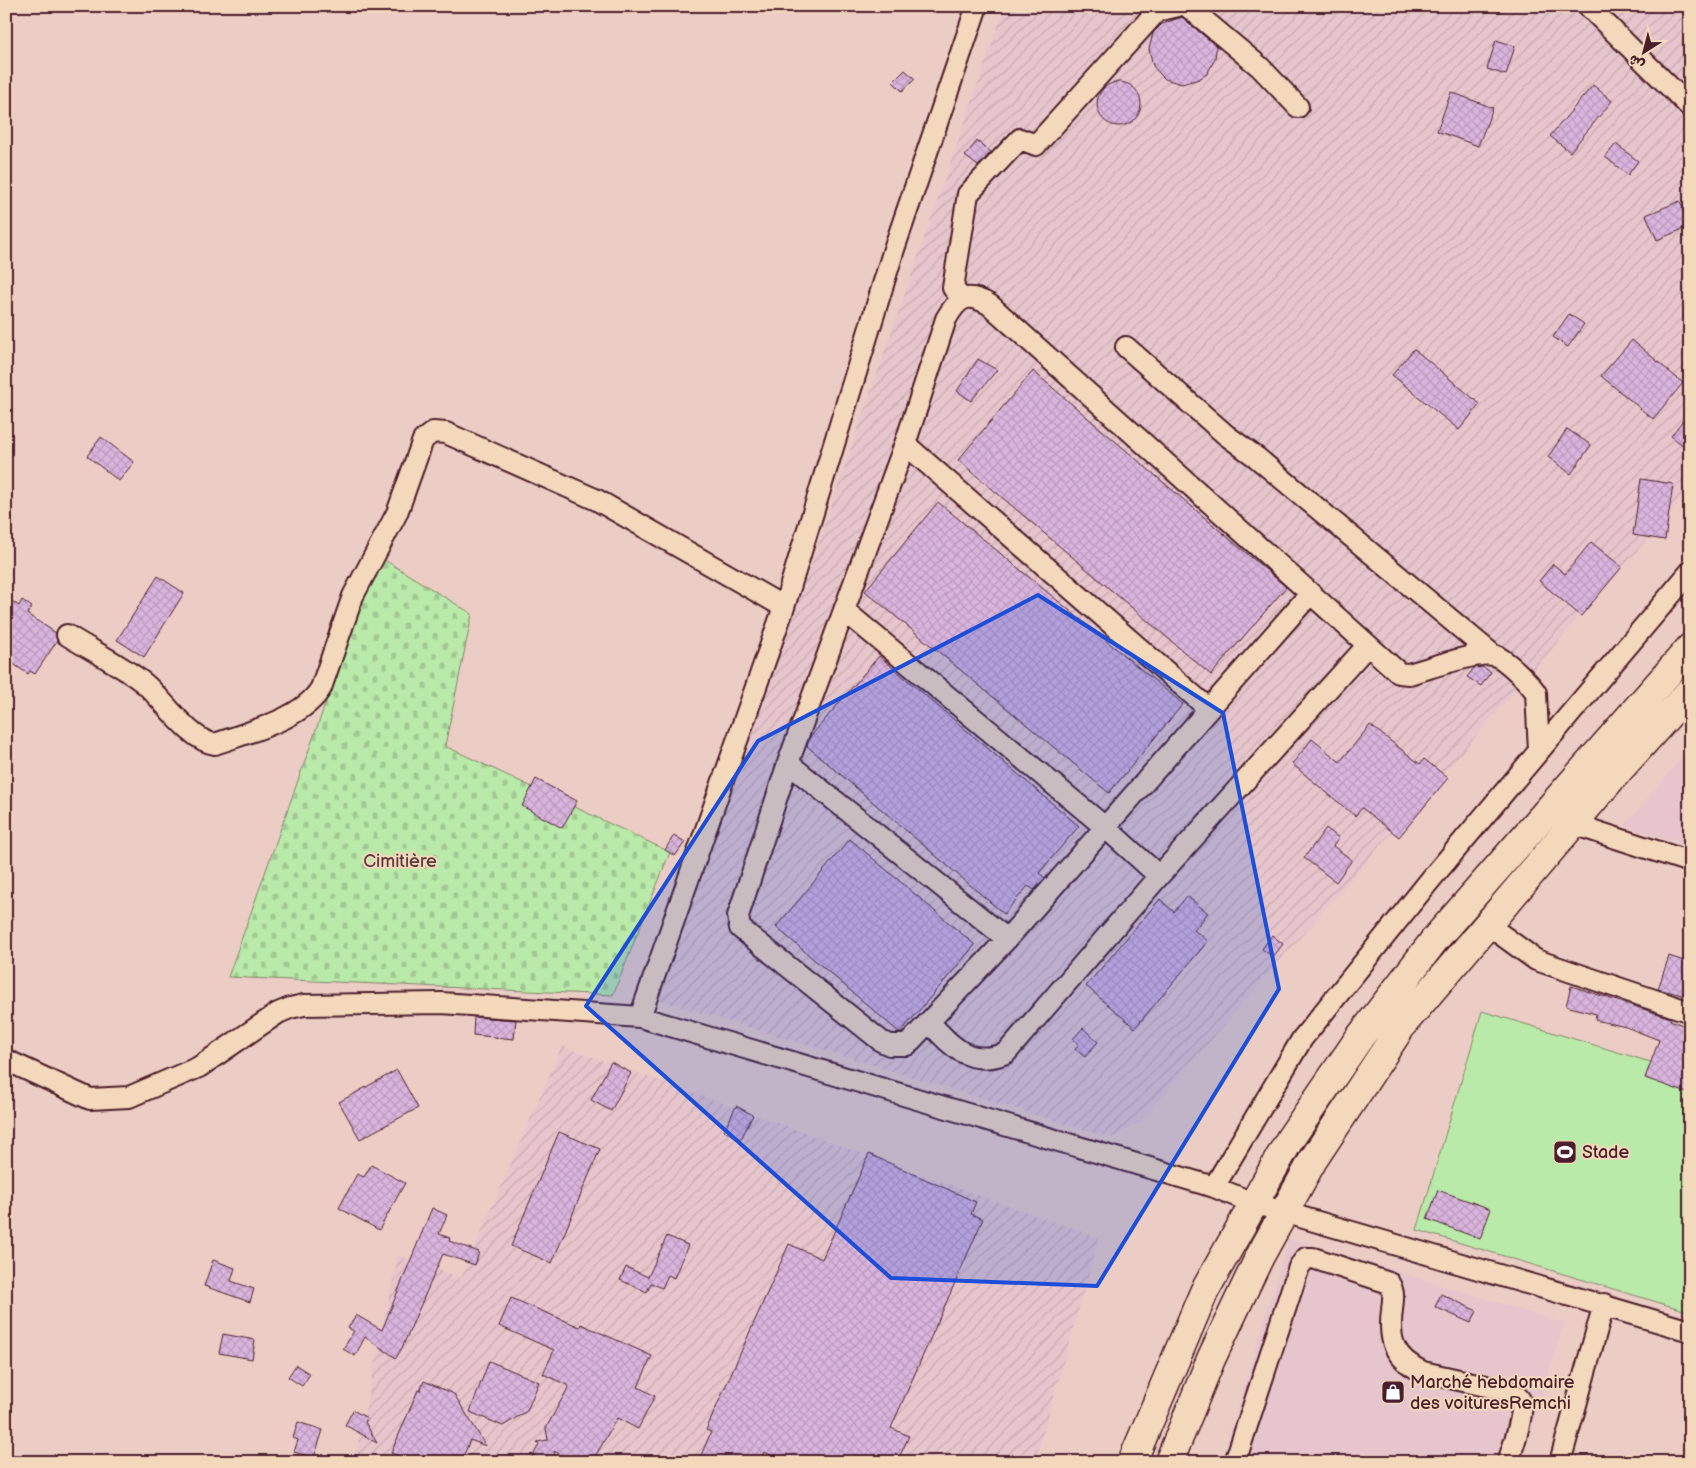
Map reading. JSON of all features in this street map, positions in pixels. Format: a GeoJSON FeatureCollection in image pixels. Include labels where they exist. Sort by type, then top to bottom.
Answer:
{"type":"FeatureCollection","features":[{"type":"Feature","properties":{"kind":"highway"},"geometry":{"type":"LineString","coordinates":[[1132,1462],[1204,1292],[1290,1139],[1360,1036],[1436,938],[1690,648]]}},
{"type":"Feature","properties":{"kind":"highway"},"geometry":{"type":"LineString","coordinates":[[1169,1462],[1211,1359],[1285,1211],[1318,1152],[1403,1024],[1573,824],[1690,691]]}},
{"type":"Feature","properties":{"kind":"street"},"geometry":{"type":"LineString","coordinates":[[640,1017],[784,607],[894,249],[977,6]]}},
{"type":"Feature","properties":{"kind":"street"},"geometry":{"type":"LineString","coordinates":[[962,299],[953,288],[968,194],[1020,140],[1036,144],[1157,11],[1178,6]]}},
{"type":"Feature","properties":{"kind":"street"},"geometry":{"type":"LineString","coordinates":[[1187,6],[1260,67],[1298,107]]}},
{"type":"Feature","properties":{"kind":"street"},"geometry":{"type":"LineString","coordinates":[[1588,6],[1690,108]]}},
{"type":"Feature","properties":{"kind":"street"},"geometry":{"type":"LineString","coordinates":[[1310,594],[1007,939],[930,1023],[906,1045],[890,1045],[881,1041],[740,928],[738,916],[788,763],[905,444],[946,318],[953,307],[962,299],[975,296],[990,305],[1399,673],[1409,674],[1479,655],[1494,654]]}},
{"type":"Feature","properties":{"kind":"street"},"geometry":{"type":"LineString","coordinates":[[1126,347],[1226,435],[1256,457],[1532,685],[1536,693],[1532,713],[1539,750]]}},
{"type":"Feature","properties":{"kind":"street"},"geometry":{"type":"LineString","coordinates":[[67,635],[145,684],[194,733],[209,743],[215,744],[272,723],[298,710],[315,698],[321,688],[353,596],[397,513],[423,440],[433,432],[446,433],[597,500],[784,607]]}},
{"type":"Feature","properties":{"kind":"street"},"geometry":{"type":"LineString","coordinates":[[905,444],[1209,709]]}},
{"type":"Feature","properties":{"kind":"street"},"geometry":{"type":"LineString","coordinates":[[1214,1187],[1302,1039],[1539,750],[1690,572]]}},
{"type":"Feature","properties":{"kind":"street"},"geometry":{"type":"LineString","coordinates":[[845,611],[1106,828],[1159,876]]}},
{"type":"Feature","properties":{"kind":"street"},"geometry":{"type":"LineString","coordinates":[[930,1023],[952,1047],[972,1057],[990,1060],[1006,1053],[1159,876],[1367,646]]}},
{"type":"Feature","properties":{"kind":"street"},"geometry":{"type":"LineString","coordinates":[[1532,713],[1555,732]]}},
{"type":"Feature","properties":{"kind":"street"},"geometry":{"type":"LineString","coordinates":[[788,763],[1007,939]]}},
{"type":"Feature","properties":{"kind":"street"},"geometry":{"type":"LineString","coordinates":[[1573,824],[1690,862]]}},
{"type":"Feature","properties":{"kind":"street"},"geometry":{"type":"LineString","coordinates":[[1488,925],[1536,960],[1690,1012]]}},
{"type":"Feature","properties":{"kind":"street"},"geometry":{"type":"LineString","coordinates":[[6,1060],[90,1099],[129,1097],[200,1067],[278,1013],[304,1005],[441,1003],[640,1017],[1214,1187],[1253,1203],[1690,1330]]}},
{"type":"Feature","properties":{"kind":"street"},"geometry":{"type":"LineString","coordinates":[[1235,1462],[1299,1268],[1306,1258],[1313,1258],[1389,1283],[1394,1297],[1391,1331],[1395,1352],[1410,1366],[1423,1372],[1504,1390],[1517,1396],[1522,1403],[1521,1413],[1508,1462]]}},
{"type":"Feature","properties":{"kind":"street"},"geometry":{"type":"LineString","coordinates":[[1560,1462],[1604,1304]]}},
{"type":"Feature","properties":{"kind":"highlighted area"},"geometry":{"type":"Polygon","coordinates":[[[1038,595],[1223,713],[1279,989],[1097,1286],[891,1278],[586,1006],[758,741],[1038,595]]]}},
{"type":"Feature","properties":{"kind":"shaded area"},"geometry":{"type":"Polygon","coordinates":[[[1005,6],[1690,6],[1690,490],[1138,1124],[1112,1138],[659,1000],[1005,6]]]}},
{"type":"Feature","properties":{"kind":"shaded area"},"geometry":{"type":"Polygon","coordinates":[[[1690,748],[1690,847],[1624,826],[1690,748]]]}},
{"type":"Feature","properties":{"kind":"shaded area"},"geometry":{"type":"Polygon","coordinates":[[[562,1046],[1099,1238],[1035,1462],[354,1462],[398,1255],[461,1278],[562,1046]]]}},
{"type":"Feature","properties":{"kind":"shaded area","name":"Marché hebdomaire des voituresRemchi"},"geometry":{"type":"Polygon","coordinates":[[[1289,1238],[1564,1323],[1522,1462],[1221,1462],[1289,1238]]]}},
{"type":"Feature","properties":{"kind":"green space","name":"Cimitière"},"geometry":{"type":"Polygon","coordinates":[[[378,556],[472,614],[445,746],[670,852],[613,995],[228,977],[378,556]]]}},
{"type":"Feature","properties":{"kind":"green space","name":"Stade"},"geometry":{"type":"Polygon","coordinates":[[[1482,1011],[1690,1074],[1690,1312],[1417,1230],[1482,1011]]]}},
{"type":"Feature","properties":{"kind":"building"},"geometry":{"type":"Polygon","coordinates":[[[1182,17],[1216,46],[1216,50],[1215,59],[1207,74],[1199,79],[1182,84],[1165,79],[1159,73],[1153,66],[1149,49],[1153,33],[1162,24],[1182,17]]]}},
{"type":"Feature","properties":{"kind":"building"},"geometry":{"type":"Polygon","coordinates":[[[1496,40],[1515,46],[1506,75],[1487,69],[1496,40]]]}},
{"type":"Feature","properties":{"kind":"building"},"geometry":{"type":"Polygon","coordinates":[[[905,70],[915,79],[902,91],[893,82],[905,70]]]}},
{"type":"Feature","properties":{"kind":"building"},"geometry":{"type":"Polygon","coordinates":[[[1123,82],[1135,88],[1140,95],[1140,113],[1135,120],[1128,125],[1115,126],[1107,123],[1100,116],[1097,100],[1100,92],[1107,85],[1123,82]]]}},
{"type":"Feature","properties":{"kind":"building"},"geometry":{"type":"Polygon","coordinates":[[[1593,85],[1612,101],[1570,152],[1550,136],[1593,85]]]}},
{"type":"Feature","properties":{"kind":"building"},"geometry":{"type":"Polygon","coordinates":[[[1451,92],[1493,108],[1478,146],[1437,131],[1451,92]]]}},
{"type":"Feature","properties":{"kind":"building"},"geometry":{"type":"Polygon","coordinates":[[[977,141],[991,152],[978,166],[965,156],[977,141]]]}},
{"type":"Feature","properties":{"kind":"building"},"geometry":{"type":"Polygon","coordinates":[[[1616,144],[1638,161],[1628,175],[1605,157],[1616,144]]]}},
{"type":"Feature","properties":{"kind":"building"},"geometry":{"type":"Polygon","coordinates":[[[1680,201],[1690,226],[1657,240],[1646,215],[1680,201]]]}},
{"type":"Feature","properties":{"kind":"building"},"geometry":{"type":"Polygon","coordinates":[[[1569,314],[1584,324],[1568,347],[1553,337],[1569,314]]]}},
{"type":"Feature","properties":{"kind":"building"},"geometry":{"type":"Polygon","coordinates":[[[1632,340],[1683,383],[1653,419],[1601,376],[1632,340]]]}},
{"type":"Feature","properties":{"kind":"building"},"geometry":{"type":"Polygon","coordinates":[[[1414,349],[1480,404],[1459,430],[1392,375],[1414,349]]]}},
{"type":"Feature","properties":{"kind":"building"},"geometry":{"type":"Polygon","coordinates":[[[978,359],[997,370],[971,401],[957,391],[978,359]]]}},
{"type":"Feature","properties":{"kind":"building"},"geometry":{"type":"Polygon","coordinates":[[[1033,371],[1286,587],[1211,675],[958,460],[1033,371]]]}},
{"type":"Feature","properties":{"kind":"building"},"geometry":{"type":"Polygon","coordinates":[[[1690,411],[1690,451],[1671,436],[1690,411]]]}},
{"type":"Feature","properties":{"kind":"building"},"geometry":{"type":"Polygon","coordinates":[[[1567,429],[1591,445],[1571,474],[1548,457],[1567,429]]]}},
{"type":"Feature","properties":{"kind":"building"},"geometry":{"type":"Polygon","coordinates":[[[101,437],[134,462],[119,481],[87,456],[101,437]]]}},
{"type":"Feature","properties":{"kind":"building"},"geometry":{"type":"Polygon","coordinates":[[[1641,479],[1673,484],[1665,540],[1633,535],[1641,479]]]}},
{"type":"Feature","properties":{"kind":"building"},"geometry":{"type":"Polygon","coordinates":[[[938,502],[1183,704],[1109,793],[865,591],[938,502]]]}},
{"type":"Feature","properties":{"kind":"building"},"geometry":{"type":"Polygon","coordinates":[[[1591,542],[1622,567],[1581,616],[1539,581],[1553,564],[1565,574],[1591,542]]]}},
{"type":"Feature","properties":{"kind":"building"},"geometry":{"type":"Polygon","coordinates":[[[158,576],[184,593],[144,657],[117,640],[158,576]]]}},
{"type":"Feature","properties":{"kind":"building"},"geometry":{"type":"Polygon","coordinates":[[[6,597],[19,606],[22,600],[32,607],[27,614],[56,633],[57,641],[35,674],[30,671],[28,674],[6,659],[6,597]]]}},
{"type":"Feature","properties":{"kind":"building"},"geometry":{"type":"Polygon","coordinates":[[[879,656],[1079,826],[1039,873],[1045,878],[1034,890],[1028,886],[1004,914],[807,746],[810,737],[879,656]]]}},
{"type":"Feature","properties":{"kind":"building"},"geometry":{"type":"Polygon","coordinates":[[[1483,667],[1491,672],[1481,686],[1467,677],[1474,668],[1483,667]]]}},
{"type":"Feature","properties":{"kind":"building"},"geometry":{"type":"Polygon","coordinates":[[[1370,725],[1420,764],[1424,759],[1448,778],[1399,837],[1362,808],[1355,816],[1292,764],[1312,739],[1340,762],[1370,725]]]}},
{"type":"Feature","properties":{"kind":"building"},"geometry":{"type":"Polygon","coordinates":[[[536,779],[577,801],[562,828],[522,806],[536,779]]]}},
{"type":"Feature","properties":{"kind":"building"},"geometry":{"type":"Polygon","coordinates":[[[1326,828],[1339,838],[1333,846],[1352,860],[1336,882],[1304,858],[1326,828]]]}},
{"type":"Feature","properties":{"kind":"building"},"geometry":{"type":"Polygon","coordinates":[[[674,835],[685,842],[675,856],[665,850],[674,835]]]}},
{"type":"Feature","properties":{"kind":"building"},"geometry":{"type":"Polygon","coordinates":[[[850,839],[975,945],[900,1033],[776,927],[850,839]]]}},
{"type":"Feature","properties":{"kind":"building"},"geometry":{"type":"Polygon","coordinates":[[[1187,896],[1208,913],[1194,930],[1208,941],[1135,1028],[1086,986],[1160,899],[1174,912],[1187,896]]]}},
{"type":"Feature","properties":{"kind":"building"},"geometry":{"type":"Polygon","coordinates":[[[1272,935],[1283,944],[1273,957],[1262,949],[1272,935]]]}},
{"type":"Feature","properties":{"kind":"building"},"geometry":{"type":"Polygon","coordinates":[[[1669,956],[1690,963],[1690,997],[1658,989],[1669,956]]]}},
{"type":"Feature","properties":{"kind":"building"},"geometry":{"type":"Polygon","coordinates":[[[1571,986],[1671,1018],[1670,1020],[1690,1028],[1690,1094],[1645,1078],[1659,1040],[1626,1027],[1595,1020],[1596,1014],[1566,1006],[1571,986]]]}},
{"type":"Feature","properties":{"kind":"building"},"geometry":{"type":"Polygon","coordinates":[[[474,1017],[516,1020],[514,1039],[473,1035],[474,1017]]]}},
{"type":"Feature","properties":{"kind":"building"},"geometry":{"type":"Polygon","coordinates":[[[1083,1028],[1098,1042],[1085,1057],[1075,1049],[1079,1044],[1073,1039],[1083,1028]]]}},
{"type":"Feature","properties":{"kind":"building"},"geometry":{"type":"Polygon","coordinates":[[[611,1062],[631,1073],[611,1111],[591,1100],[611,1062]]]}},
{"type":"Feature","properties":{"kind":"building"},"geometry":{"type":"Polygon","coordinates":[[[397,1070],[418,1108],[360,1139],[339,1102],[397,1070]]]}},
{"type":"Feature","properties":{"kind":"building"},"geometry":{"type":"Polygon","coordinates":[[[736,1106],[753,1115],[741,1139],[724,1131],[736,1106]]]}},
{"type":"Feature","properties":{"kind":"building"},"geometry":{"type":"Polygon","coordinates":[[[559,1132],[600,1149],[552,1263],[511,1246],[559,1132]]]}},
{"type":"Feature","properties":{"kind":"building"},"geometry":{"type":"Polygon","coordinates":[[[869,1154],[976,1202],[971,1214],[983,1219],[891,1428],[909,1436],[897,1462],[786,1462],[764,1452],[760,1462],[698,1462],[711,1432],[706,1430],[789,1244],[822,1259],[869,1154]]]}},
{"type":"Feature","properties":{"kind":"building"},"geometry":{"type":"Polygon","coordinates":[[[371,1165],[405,1183],[379,1230],[339,1208],[357,1174],[364,1177],[371,1165]]]}},
{"type":"Feature","properties":{"kind":"building"},"geometry":{"type":"Polygon","coordinates":[[[1438,1190],[1491,1209],[1480,1239],[1427,1219],[1438,1190]]]}},
{"type":"Feature","properties":{"kind":"building"},"geometry":{"type":"Polygon","coordinates":[[[432,1208],[447,1215],[439,1234],[450,1238],[449,1241],[479,1252],[475,1265],[443,1254],[396,1358],[365,1337],[355,1356],[343,1349],[354,1331],[348,1328],[356,1315],[382,1330],[432,1208]]]}},
{"type":"Feature","properties":{"kind":"building"},"geometry":{"type":"Polygon","coordinates":[[[667,1236],[688,1245],[674,1278],[668,1275],[662,1288],[651,1283],[647,1292],[620,1280],[626,1267],[648,1277],[667,1236]]]}},
{"type":"Feature","properties":{"kind":"building"},"geometry":{"type":"Polygon","coordinates":[[[213,1260],[235,1268],[231,1281],[254,1289],[250,1302],[204,1286],[213,1260]]]}},
{"type":"Feature","properties":{"kind":"building"},"geometry":{"type":"Polygon","coordinates":[[[1441,1294],[1477,1311],[1471,1323],[1435,1307],[1441,1294]]]}},
{"type":"Feature","properties":{"kind":"building"},"geometry":{"type":"Polygon","coordinates":[[[511,1298],[580,1327],[581,1324],[652,1356],[638,1387],[655,1396],[638,1429],[617,1418],[592,1462],[575,1462],[554,1451],[556,1462],[530,1462],[539,1444],[537,1442],[548,1440],[546,1428],[569,1386],[543,1374],[554,1350],[499,1326],[511,1298]]]}},
{"type":"Feature","properties":{"kind":"building"},"geometry":{"type":"Polygon","coordinates":[[[223,1334],[255,1340],[252,1359],[219,1353],[223,1334]]]}},
{"type":"Feature","properties":{"kind":"building"},"geometry":{"type":"Polygon","coordinates":[[[489,1361],[539,1382],[527,1411],[503,1426],[470,1412],[489,1361]]]}},
{"type":"Feature","properties":{"kind":"building"},"geometry":{"type":"Polygon","coordinates":[[[296,1365],[310,1374],[302,1386],[288,1377],[296,1365]]]}},
{"type":"Feature","properties":{"kind":"building"},"geometry":{"type":"Polygon","coordinates":[[[424,1381],[454,1394],[486,1446],[470,1440],[461,1462],[412,1462],[391,1453],[418,1390],[420,1391],[424,1381]]]}},
{"type":"Feature","properties":{"kind":"building"},"geometry":{"type":"Polygon","coordinates":[[[353,1410],[367,1418],[365,1422],[377,1443],[345,1425],[353,1410]]]}},
{"type":"Feature","properties":{"kind":"building"},"geometry":{"type":"Polygon","coordinates":[[[298,1422],[323,1430],[314,1458],[294,1452],[298,1440],[293,1438],[298,1422]]]}},
{"type":"Feature","properties":{"kind":"place","name":"Stade"},"geometry":{"type":"Point","coordinates":[1565,1152]}},
{"type":"Feature","properties":{"kind":"place","name":"Marché hebdomaire des voituresRemchi"},"geometry":{"type":"Point","coordinates":[1393,1392]}}]}
